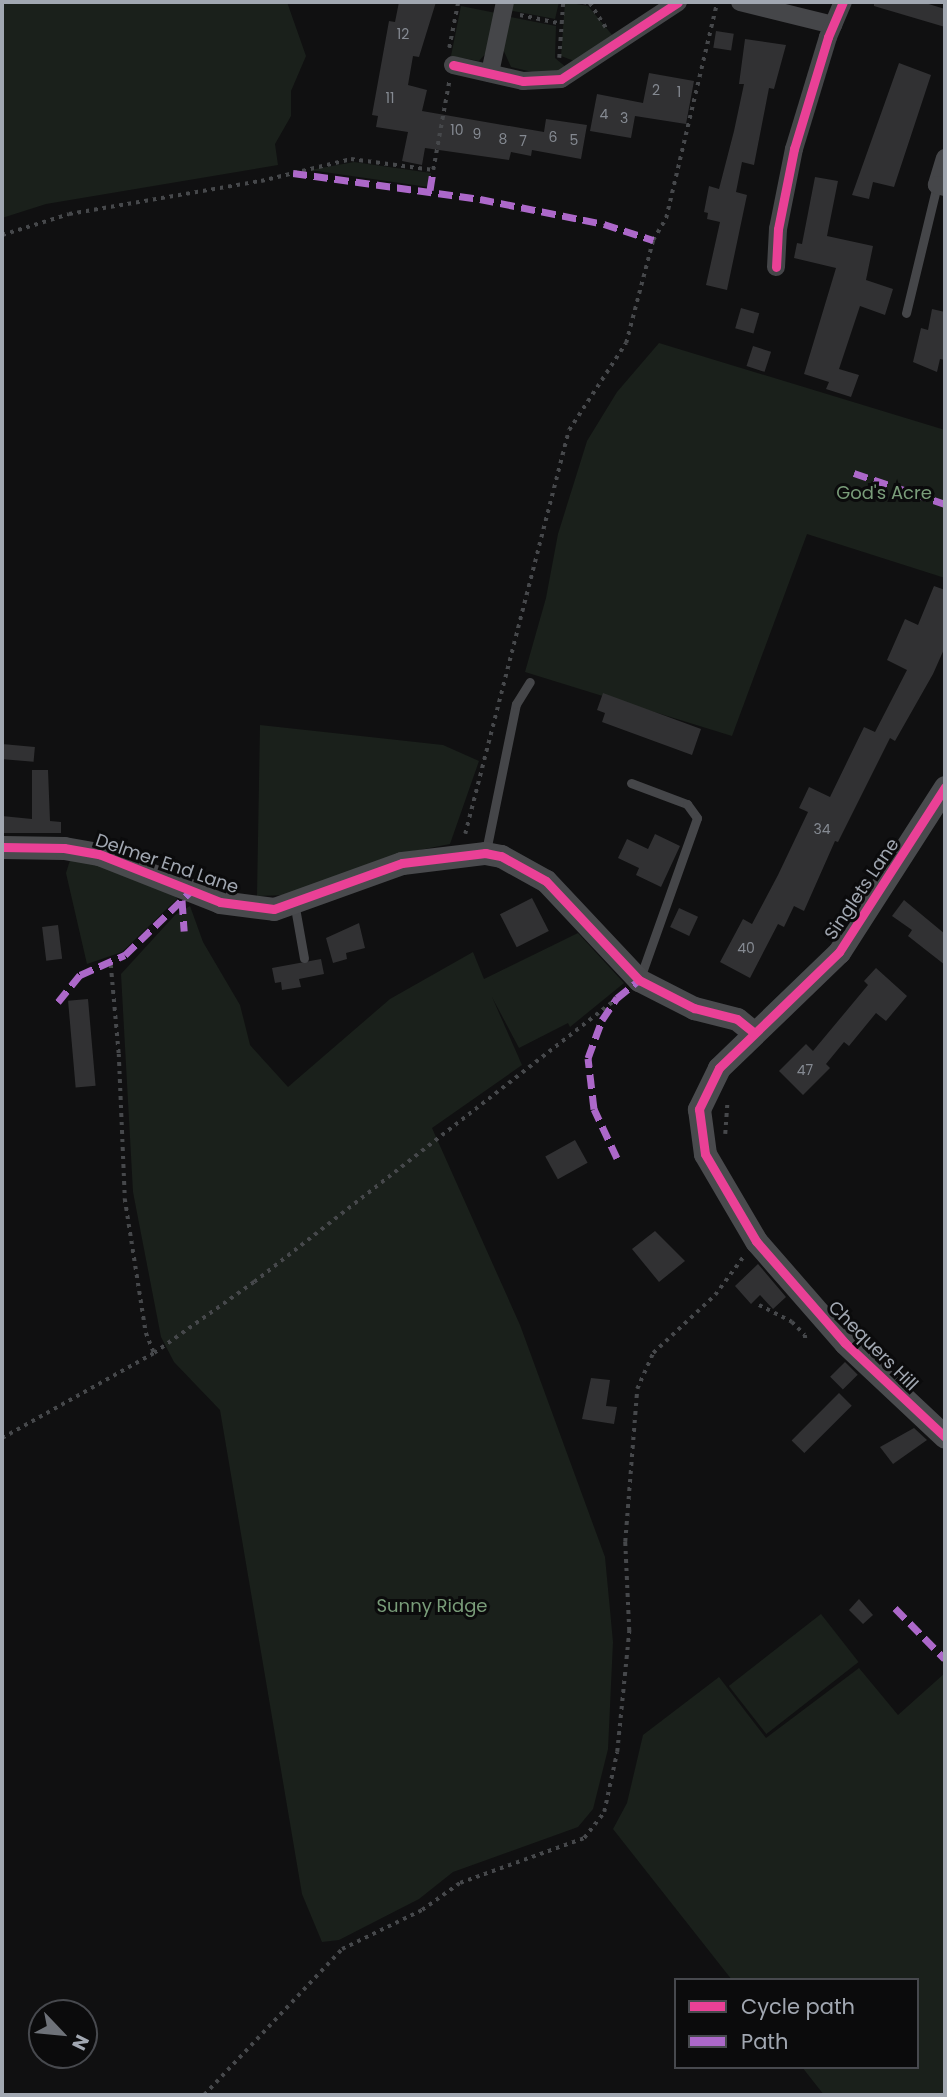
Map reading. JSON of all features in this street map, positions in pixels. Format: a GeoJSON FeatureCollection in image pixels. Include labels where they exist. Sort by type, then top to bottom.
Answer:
{"type":"FeatureCollection","features":[{"type":"Feature","properties":{"kind":"street"},"geometry":{"type":"LineString","coordinates":[[448,66],[536,82],[561,79],[581,69],[678,2]]}},
{"type":"Feature","properties":{"kind":"street"},"geometry":{"type":"LineString","coordinates":[[740,2],[833,25]]}},
{"type":"Feature","properties":{"kind":"street"},"geometry":{"type":"LineString","coordinates":[[776,267],[788,176],[833,25],[843,2]]}},
{"type":"Feature","properties":{"kind":"street"},"geometry":{"type":"LineString","coordinates":[[490,73],[504,6]]}},
{"type":"Feature","properties":{"kind":"street"},"geometry":{"type":"LineString","coordinates":[[941,186],[945,158]]}},
{"type":"Feature","properties":{"kind":"street","name":"Singlets Lane"},"geometry":{"type":"LineString","coordinates":[[756,1241],[705,1154],[699,1109],[711,1079],[754,1033],[839,952],[945,787]]}},
{"type":"Feature","properties":{"kind":"street","name":"Delmer End Lane"},"geometry":{"type":"LineString","coordinates":[[2,846],[64,848],[99,854],[220,902],[274,909],[402,863],[485,853],[523,865],[546,881],[639,980],[694,1008],[737,1019],[754,1033]]}},
{"type":"Feature","properties":{"kind":"street","name":"Chequers Hill"},"geometry":{"type":"LineString","coordinates":[[756,1241],[845,1343],[945,1437]]}},
{"type":"Feature","properties":{"kind":"lane"},"geometry":{"type":"LineString","coordinates":[[906,313],[941,186]]}},
{"type":"Feature","properties":{"kind":"lane"},"geometry":{"type":"LineString","coordinates":[[485,853],[516,704],[530,682]]}},
{"type":"Feature","properties":{"kind":"lane"},"geometry":{"type":"LineString","coordinates":[[631,783],[687,804],[697,818],[639,980]]}},
{"type":"Feature","properties":{"kind":"lane"},"geometry":{"type":"LineString","coordinates":[[294,902],[304,958]]}},
{"type":"Feature","properties":{"kind":"path"},"geometry":{"type":"LineString","coordinates":[[2,235],[69,214],[261,181],[351,159],[433,170],[451,76],[448,66],[458,2]]}},
{"type":"Feature","properties":{"kind":"path"},"geometry":{"type":"LineString","coordinates":[[563,2],[559,23],[559,59],[581,69]]}},
{"type":"Feature","properties":{"kind":"path"},"geometry":{"type":"LineString","coordinates":[[583,2],[590,3],[619,41]]}},
{"type":"Feature","properties":{"kind":"path"},"geometry":{"type":"LineString","coordinates":[[455,855],[464,837],[569,430],[626,343],[653,240],[666,218],[717,2]]}},
{"type":"Feature","properties":{"kind":"path"},"geometry":{"type":"LineString","coordinates":[[504,6],[559,23]]}},
{"type":"Feature","properties":{"kind":"path"},"geometry":{"type":"LineString","coordinates":[[111,965],[120,1054],[124,1199],[146,1334],[155,1353]]}},
{"type":"Feature","properties":{"kind":"path"},"geometry":{"type":"LineString","coordinates":[[2,1438],[155,1353],[254,1282],[617,998]]}},
{"type":"Feature","properties":{"kind":"path"},"geometry":{"type":"LineString","coordinates":[[724,1143],[727,1090]]}},
{"type":"Feature","properties":{"kind":"path"},"geometry":{"type":"LineString","coordinates":[[204,2095],[342,1949],[422,1910],[460,1883],[584,1838],[604,1812],[617,1752],[629,1631],[625,1542],[637,1389],[653,1353],[715,1295],[756,1241]]}},
{"type":"Feature","properties":{"kind":"path"},"geometry":{"type":"LineString","coordinates":[[759,1305],[792,1322],[805,1335],[806,1343]]}},
{"type":"Feature","properties":{"kind":"green space"},"geometry":{"type":"Polygon","coordinates":[[[2,2],[287,2],[306,56],[291,91],[291,116],[275,144],[278,165],[46,204],[2,218],[2,2]]]}},
{"type":"Feature","properties":{"kind":"green space"},"geometry":{"type":"Polygon","coordinates":[[[511,2],[559,2],[555,19],[508,10],[511,2]]]}},
{"type":"Feature","properties":{"kind":"green space"},"geometry":{"type":"Polygon","coordinates":[[[565,2],[588,6],[613,36],[577,62],[561,56],[565,2]]]}},
{"type":"Feature","properties":{"kind":"green space"},"geometry":{"type":"Polygon","coordinates":[[[461,6],[496,13],[488,51],[479,61],[451,56],[461,6]]]}},
{"type":"Feature","properties":{"kind":"green space"},"geometry":{"type":"Polygon","coordinates":[[[506,16],[556,26],[555,58],[567,68],[545,75],[511,67],[502,47],[506,16]]]}},
{"type":"Feature","properties":{"kind":"green space"},"geometry":{"type":"Polygon","coordinates":[[[354,162],[431,173],[428,187],[310,170],[354,162]]]}},
{"type":"Feature","properties":{"kind":"green space","name":"God's Acre"},"geometry":{"type":"Polygon","coordinates":[[[659,343],[945,430],[945,578],[807,534],[732,736],[525,672],[546,598],[558,534],[587,441],[617,392],[659,343]]]}},
{"type":"Feature","properties":{"kind":"green space"},"geometry":{"type":"Polygon","coordinates":[[[260,725],[443,745],[479,761],[450,844],[394,855],[288,895],[257,896],[260,725]]]}},
{"type":"Feature","properties":{"kind":"green space"},"geometry":{"type":"Polygon","coordinates":[[[72,854],[175,894],[177,899],[122,952],[87,964],[66,873],[72,854]]]}},
{"type":"Feature","properties":{"kind":"green space","name":"Sunny Ridge"},"geometry":{"type":"Polygon","coordinates":[[[190,906],[203,942],[240,1005],[250,1045],[288,1087],[390,999],[473,952],[484,979],[578,933],[624,983],[570,1027],[568,1023],[519,1048],[492,997],[522,1065],[432,1128],[520,1325],[605,1557],[613,1642],[608,1749],[593,1809],[578,1827],[453,1872],[419,1899],[339,1940],[322,1942],[302,1894],[220,1410],[174,1362],[161,1337],[133,1192],[121,974],[175,915],[190,906]]]}},
{"type":"Feature","properties":{"kind":"green space"},"geometry":{"type":"Polygon","coordinates":[[[821,1614],[859,1662],[766,1734],[729,1686],[821,1614]]]}},
{"type":"Feature","properties":{"kind":"green space"},"geometry":{"type":"Polygon","coordinates":[[[859,1668],[898,1715],[945,1673],[945,2095],[824,2095],[804,2069],[919,2069],[919,1978],[730,1978],[613,1829],[627,1803],[643,1735],[719,1677],[766,1738],[859,1668]]]}},
{"type":"Feature","properties":{"kind":"building"},"geometry":{"type":"Polygon","coordinates":[[[399,2],[436,2],[419,57],[413,56],[408,85],[427,90],[422,111],[544,132],[546,119],[587,125],[581,159],[532,150],[531,156],[511,152],[509,160],[425,148],[422,165],[402,161],[408,132],[376,127],[378,116],[372,115],[389,21],[395,22],[399,2]]]}},
{"type":"Feature","properties":{"kind":"building"},"geometry":{"type":"Polygon","coordinates":[[[874,2],[922,2],[945,9],[945,27],[874,6],[874,2]]]}},
{"type":"Feature","properties":{"kind":"building"},"geometry":{"type":"Polygon","coordinates":[[[716,31],[734,34],[731,51],[713,48],[716,31]]]}},
{"type":"Feature","properties":{"kind":"building"},"geometry":{"type":"Polygon","coordinates":[[[745,39],[786,45],[774,89],[769,88],[754,165],[742,162],[736,192],[747,195],[727,290],[706,285],[720,222],[707,219],[708,213],[704,212],[709,186],[719,189],[734,131],[744,84],[739,84],[745,39]]]}},
{"type":"Feature","properties":{"kind":"building"},"geometry":{"type":"Polygon","coordinates":[[[899,63],[931,75],[894,187],[873,182],[869,199],[852,195],[899,63]]]}},
{"type":"Feature","properties":{"kind":"building"},"geometry":{"type":"Polygon","coordinates":[[[649,73],[694,81],[686,124],[635,116],[631,138],[590,131],[597,94],[643,103],[649,73]]]}},
{"type":"Feature","properties":{"kind":"building"},"geometry":{"type":"Polygon","coordinates":[[[815,177],[838,181],[827,236],[873,246],[866,280],[893,289],[885,315],[860,306],[839,369],[859,375],[851,397],[826,389],[829,382],[804,374],[836,268],[794,258],[797,243],[802,244],[815,177]]]}},
{"type":"Feature","properties":{"kind":"building"},"geometry":{"type":"Polygon","coordinates":[[[741,308],[759,313],[753,333],[735,328],[741,308]]]}},
{"type":"Feature","properties":{"kind":"building"},"geometry":{"type":"Polygon","coordinates":[[[932,309],[945,312],[945,360],[940,359],[937,372],[913,362],[921,328],[928,330],[932,309]]]}},
{"type":"Feature","properties":{"kind":"building"},"geometry":{"type":"Polygon","coordinates":[[[753,346],[771,352],[765,372],[747,366],[753,346]]]}},
{"type":"Feature","properties":{"kind":"building"},"geometry":{"type":"Polygon","coordinates":[[[934,586],[945,590],[945,647],[933,674],[895,741],[890,738],[838,842],[835,841],[804,911],[794,906],[784,927],[778,924],[750,978],[720,962],[743,919],[752,924],[778,875],[808,812],[799,808],[809,787],[830,797],[864,727],[875,732],[907,670],[887,660],[905,619],[918,625],[934,586]]]}},
{"type":"Feature","properties":{"kind":"building"},"geometry":{"type":"Polygon","coordinates":[[[603,693],[701,729],[692,755],[602,722],[605,713],[597,710],[603,693]]]}},
{"type":"Feature","properties":{"kind":"building"},"geometry":{"type":"Polygon","coordinates":[[[2,744],[35,747],[34,762],[2,759],[2,744]]]}},
{"type":"Feature","properties":{"kind":"building"},"geometry":{"type":"Polygon","coordinates":[[[32,770],[48,770],[50,821],[61,822],[61,833],[2,833],[2,816],[32,819],[32,770]]]}},
{"type":"Feature","properties":{"kind":"building"},"geometry":{"type":"Polygon","coordinates":[[[655,834],[680,846],[661,887],[636,875],[639,868],[618,858],[627,839],[648,849],[655,834]]]}},
{"type":"Feature","properties":{"kind":"building"},"geometry":{"type":"Polygon","coordinates":[[[532,898],[549,931],[517,947],[500,914],[532,898]]]}},
{"type":"Feature","properties":{"kind":"building"},"geometry":{"type":"Polygon","coordinates":[[[904,900],[945,934],[945,965],[908,936],[912,930],[892,916],[904,900]]]}},
{"type":"Feature","properties":{"kind":"building"},"geometry":{"type":"Polygon","coordinates":[[[679,908],[698,917],[689,936],[670,927],[679,908]]]}},
{"type":"Feature","properties":{"kind":"building"},"geometry":{"type":"Polygon","coordinates":[[[359,923],[365,948],[346,953],[347,959],[333,963],[326,938],[359,923]]]}},
{"type":"Feature","properties":{"kind":"building"},"geometry":{"type":"Polygon","coordinates":[[[58,925],[62,959],[46,961],[42,927],[58,925]]]}},
{"type":"Feature","properties":{"kind":"building"},"geometry":{"type":"Polygon","coordinates":[[[321,959],[324,974],[299,979],[301,987],[282,990],[281,982],[275,983],[272,968],[321,959]]]}},
{"type":"Feature","properties":{"kind":"building"},"geometry":{"type":"Polygon","coordinates":[[[876,968],[907,996],[886,1021],[876,1013],[849,1046],[844,1042],[826,1064],[830,1068],[803,1095],[779,1071],[806,1044],[813,1051],[868,985],[864,981],[876,968]]]}},
{"type":"Feature","properties":{"kind":"building"},"geometry":{"type":"Polygon","coordinates":[[[88,999],[96,1086],[76,1087],[68,1001],[88,999]]]}},
{"type":"Feature","properties":{"kind":"building"},"geometry":{"type":"Polygon","coordinates":[[[575,1140],[588,1163],[558,1179],[545,1156],[575,1140]]]}},
{"type":"Feature","properties":{"kind":"building"},"geometry":{"type":"Polygon","coordinates":[[[655,1231],[685,1261],[659,1282],[632,1249],[655,1231]]]}},
{"type":"Feature","properties":{"kind":"building"},"geometry":{"type":"Polygon","coordinates":[[[758,1264],[786,1297],[773,1309],[760,1295],[751,1304],[735,1286],[758,1264]]]}},
{"type":"Feature","properties":{"kind":"building"},"geometry":{"type":"Polygon","coordinates":[[[845,1362],[858,1375],[843,1390],[830,1377],[845,1362]]]}},
{"type":"Feature","properties":{"kind":"building"},"geometry":{"type":"Polygon","coordinates":[[[591,1378],[610,1380],[606,1406],[617,1407],[614,1424],[582,1419],[591,1378]]]}},
{"type":"Feature","properties":{"kind":"building"},"geometry":{"type":"Polygon","coordinates":[[[839,1393],[852,1406],[804,1453],[792,1440],[839,1393]]]}},
{"type":"Feature","properties":{"kind":"building"},"geometry":{"type":"Polygon","coordinates":[[[914,1428],[927,1440],[893,1464],[880,1447],[914,1428]]]}},
{"type":"Feature","properties":{"kind":"building"},"geometry":{"type":"Polygon","coordinates":[[[859,1599],[873,1615],[863,1624],[849,1610],[859,1599]]]}},
{"type":"Feature","properties":{"kind":"marked path"},"geometry":{"type":"LineString","coordinates":[[430,190],[433,170]]}},
{"type":"Feature","properties":{"kind":"marked path"},"geometry":{"type":"LineString","coordinates":[[293,173],[480,199],[604,224],[653,240]]}},
{"type":"Feature","properties":{"kind":"marked path"},"geometry":{"type":"LineString","coordinates":[[854,473],[945,504]]}},
{"type":"Feature","properties":{"kind":"marked path"},"geometry":{"type":"LineString","coordinates":[[58,1002],[80,975],[125,955],[191,891]]}},
{"type":"Feature","properties":{"kind":"marked path"},"geometry":{"type":"LineString","coordinates":[[182,900],[184,931]]}},
{"type":"Feature","properties":{"kind":"marked path"},"geometry":{"type":"LineString","coordinates":[[617,1158],[594,1109],[588,1058],[602,1020],[617,998],[639,980]]}},
{"type":"Feature","properties":{"kind":"marked path"},"geometry":{"type":"LineString","coordinates":[[895,1608],[945,1659]]}},
{"type":"Feature","properties":{"kind":"cycle path"},"geometry":{"type":"LineString","coordinates":[[453,65],[523,81],[561,79],[678,2]]}},
{"type":"Feature","properties":{"kind":"cycle path"},"geometry":{"type":"LineString","coordinates":[[776,267],[778,229],[794,149],[828,37],[843,2]]}},
{"type":"Feature","properties":{"kind":"cycle path"},"geometry":{"type":"LineString","coordinates":[[945,787],[839,952],[719,1068],[699,1109],[705,1154],[756,1241],[845,1343],[945,1437]]}},
{"type":"Feature","properties":{"kind":"cycle path"},"geometry":{"type":"LineString","coordinates":[[2,847],[64,848],[99,854],[220,902],[274,909],[402,863],[485,853],[501,856],[546,881],[639,980],[694,1008],[737,1019],[754,1033]]}}]}
